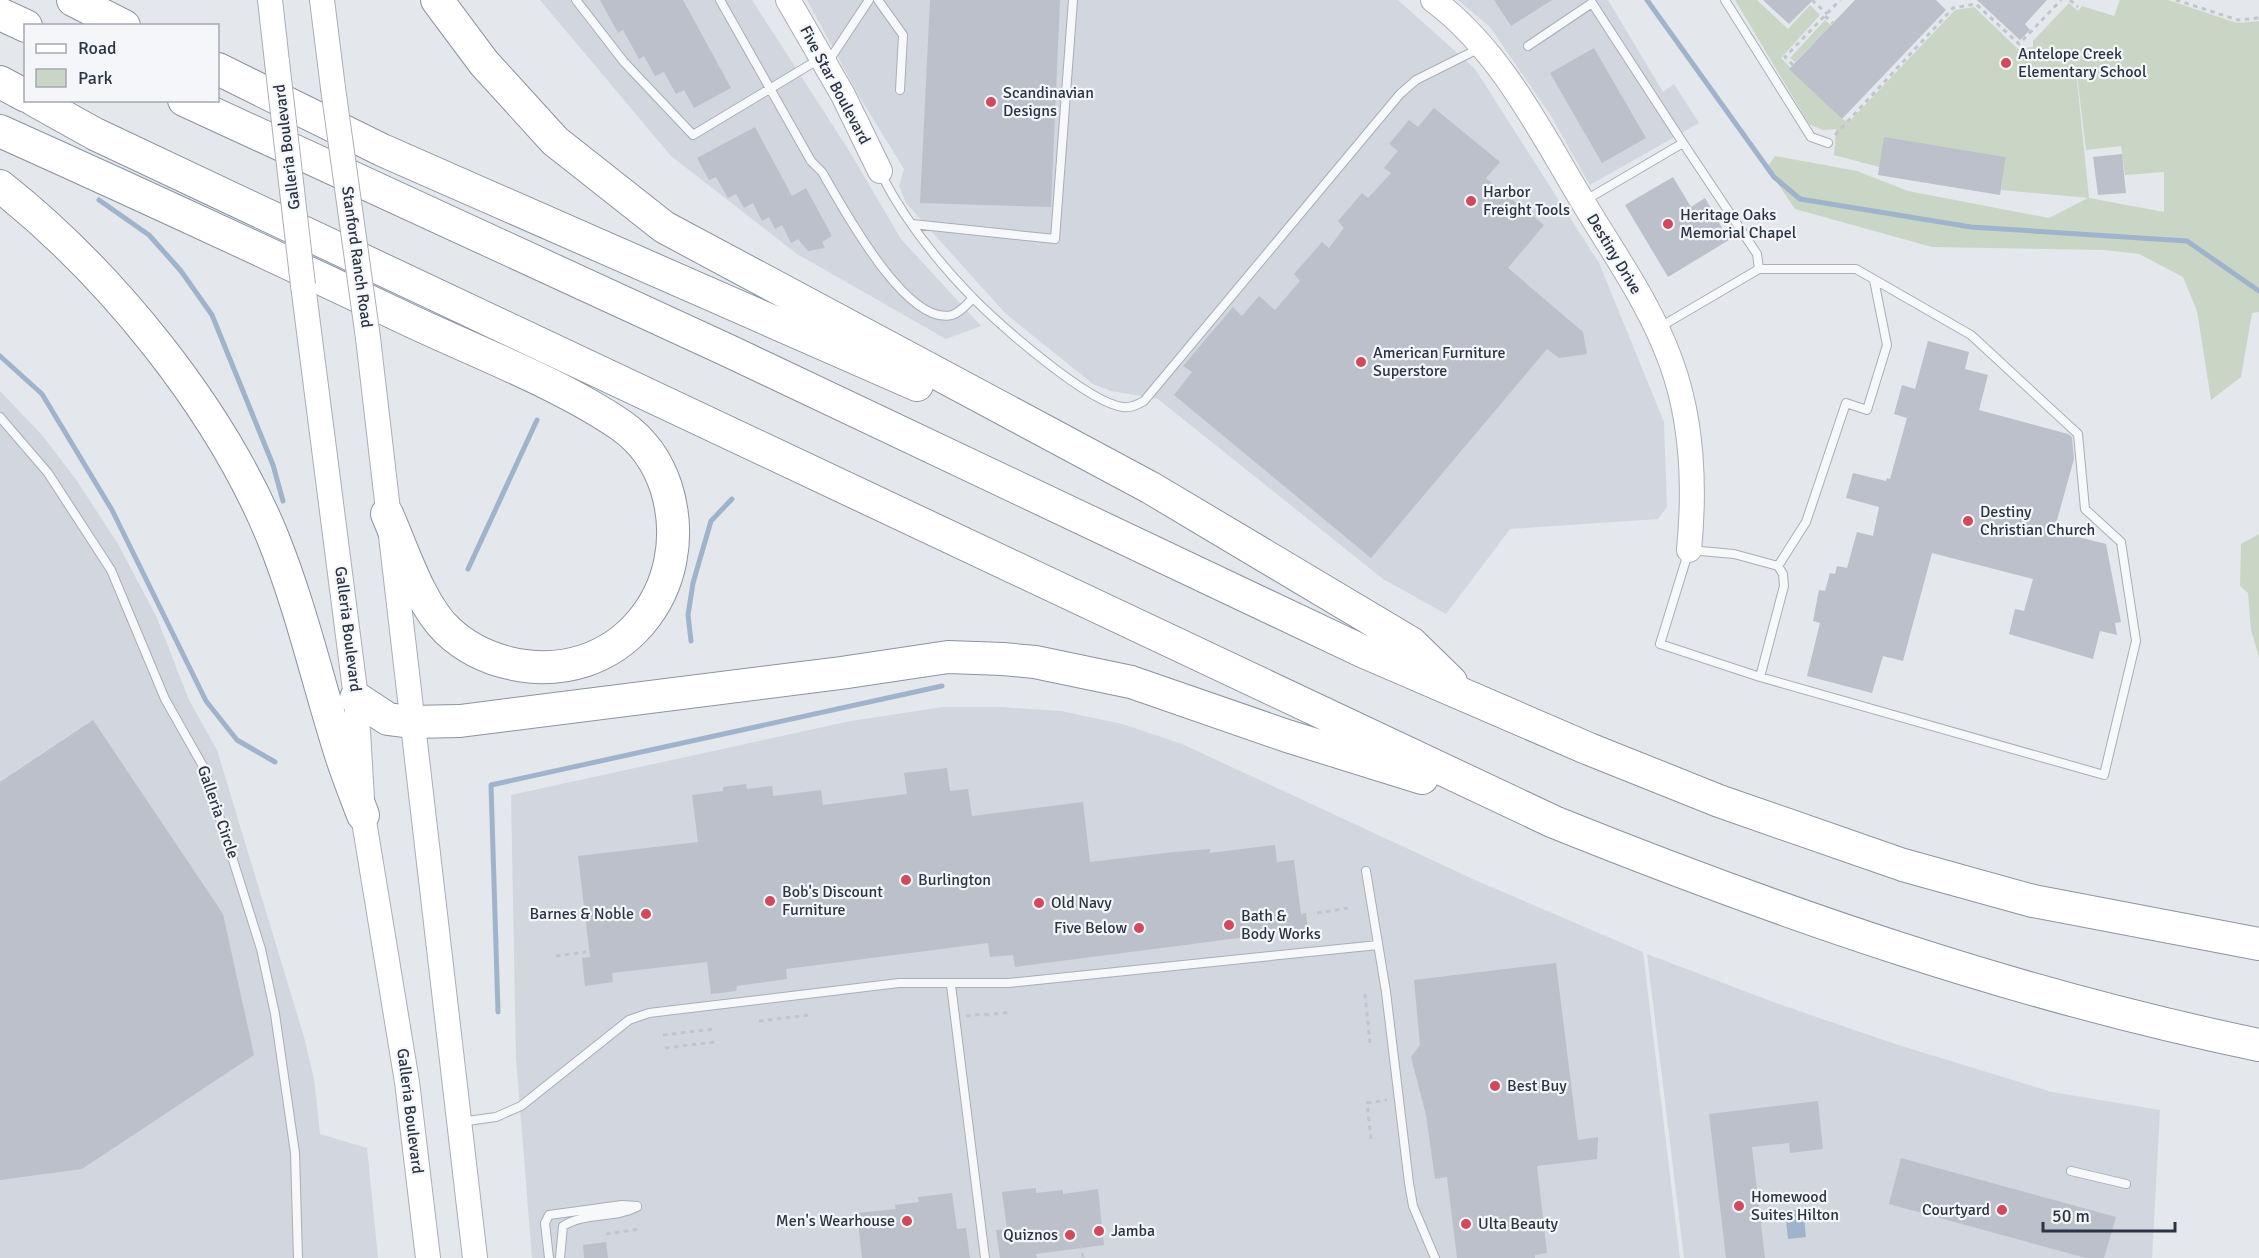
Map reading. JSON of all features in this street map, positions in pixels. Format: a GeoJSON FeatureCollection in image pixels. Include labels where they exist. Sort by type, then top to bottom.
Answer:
{"type":"FeatureCollection","features":[{"type":"Feature","properties":{"kind":"highway"},"geometry":{"type":"LineString","coordinates":[[73,0],[120,24]]}},
{"type":"Feature","properties":{"kind":"highway"},"geometry":{"type":"LineString","coordinates":[[437,0],[484,63],[555,141],[640,210],[689,242],[1151,488],[1411,644],[1465,695]]}},
{"type":"Feature","properties":{"kind":"highway"},"geometry":{"type":"LineString","coordinates":[[0,15],[24,25]]}},
{"type":"Feature","properties":{"kind":"highway"},"geometry":{"type":"LineString","coordinates":[[219,69],[382,150],[732,306],[952,400],[1037,427]]}},
{"type":"Feature","properties":{"kind":"highway"},"geometry":{"type":"LineString","coordinates":[[0,82],[24,95]]}},
{"type":"Feature","properties":{"kind":"highway"},"geometry":{"type":"LineString","coordinates":[[38,102],[95,134],[1532,813],[1702,881],[1874,940],[2012,983],[2139,1018],[2259,1045]]}},
{"type":"Feature","properties":{"kind":"highway"},"geometry":{"type":"LineString","coordinates":[[188,102],[719,346],[1362,651],[1589,749],[1719,801],[1903,865],[2033,901],[2259,944]]}},
{"type":"Feature","properties":{"kind":"highway"},"geometry":{"type":"LineString","coordinates":[[0,131],[232,236],[545,384],[607,417],[637,438],[657,465],[675,522],[673,557],[668,579],[650,612],[636,629],[620,642],[598,656],[576,663],[550,667],[524,666],[495,660],[468,646],[448,631],[430,609],[387,514]]}},
{"type":"Feature","properties":{"kind":"highway"},"geometry":{"type":"LineString","coordinates":[[0,186],[67,243],[104,283],[176,371],[229,452],[252,494],[284,567],[313,652],[338,745],[363,815]]}},
{"type":"Feature","properties":{"kind":"highway"},"geometry":{"type":"LineString","coordinates":[[357,698],[387,719],[411,722],[460,722],[948,657],[1035,662],[1131,682],[1287,736],[1532,813]]}},
{"type":"Feature","properties":{"kind":"main road","name":"Galleria Boulevard"},"geometry":{"type":"LineString","coordinates":[[270,0],[306,308],[357,698],[363,815],[407,1082],[426,1248]]}},
{"type":"Feature","properties":{"kind":"main road","name":"Stanford Ranch Road"},"geometry":{"type":"LineString","coordinates":[[322,0],[368,338],[387,514]]}},
{"type":"Feature","properties":{"kind":"main road","name":"Five Star Boulevard"},"geometry":{"type":"LineString","coordinates":[[788,0],[824,62],[880,171]]}},
{"type":"Feature","properties":{"kind":"main road","name":"Destiny Drive"},"geometry":{"type":"LineString","coordinates":[[1433,0],[1481,47],[1517,94],[1650,312],[1672,363],[1690,445],[1693,487],[1689,550]]}},
{"type":"Feature","properties":{"kind":"main road"},"geometry":{"type":"LineString","coordinates":[[387,514],[475,1258]]}},
{"type":"Feature","properties":{"kind":"main road"},"geometry":{"type":"LineString","coordinates":[[426,1248],[441,1258]]}},
{"type":"Feature","properties":{"kind":"lane"},"geometry":{"type":"LineString","coordinates":[[576,0],[624,62],[693,135],[770,89],[824,62],[869,0]]}},
{"type":"Feature","properties":{"kind":"lane"},"geometry":{"type":"LineString","coordinates":[[720,0],[811,161],[822,172],[858,233],[912,301],[927,311],[946,316],[963,309],[973,298]]}},
{"type":"Feature","properties":{"kind":"lane"},"geometry":{"type":"LineString","coordinates":[[878,0],[903,35],[900,90]]}},
{"type":"Feature","properties":{"kind":"lane"},"geometry":{"type":"LineString","coordinates":[[912,224],[1055,239],[1073,0]]}},
{"type":"Feature","properties":{"kind":"lane"},"geometry":{"type":"LineString","coordinates":[[1725,0],[1811,136],[1828,143]]}},
{"type":"Feature","properties":{"kind":"lane"},"geometry":{"type":"LineString","coordinates":[[1528,46],[1590,2],[1757,254],[1758,269]]}},
{"type":"Feature","properties":{"kind":"lane"},"geometry":{"type":"LineString","coordinates":[[880,171],[892,196],[912,224],[973,298],[1064,375],[1112,404],[1124,408],[1135,406],[1144,401],[1400,94],[1416,80],[1481,47]]}},
{"type":"Feature","properties":{"kind":"lane"},"geometry":{"type":"LineString","coordinates":[[1582,201],[1683,143]]}},
{"type":"Feature","properties":{"kind":"lane"},"geometry":{"type":"LineString","coordinates":[[1657,329],[1758,269],[1856,269],[1971,335],[2078,434],[2085,509],[2121,542],[2136,641],[2104,775],[1760,677],[1659,644],[1689,550],[1734,554],[1778,566],[1783,574],[1784,586],[1760,677]]}},
{"type":"Feature","properties":{"kind":"lane"},"geometry":{"type":"LineString","coordinates":[[1778,566],[1806,522],[1846,403],[1867,410],[1887,345],[1874,280]]}},
{"type":"Feature","properties":{"kind":"lane","name":"Galleria Circle"},"geometry":{"type":"LineString","coordinates":[[0,417],[48,473],[111,570],[165,699],[204,768],[261,949],[274,1014],[295,1154],[298,1258]]}},
{"type":"Feature","properties":{"kind":"lane"},"geometry":{"type":"LineString","coordinates":[[1366,871],[1413,1206],[1435,1258]]}},
{"type":"Feature","properties":{"kind":"lane"},"geometry":{"type":"LineString","coordinates":[[460,1122],[496,1117],[521,1106],[639,1015],[899,983],[982,985],[1103,975],[1378,945]]}},
{"type":"Feature","properties":{"kind":"lane"},"geometry":{"type":"LineString","coordinates":[[951,985],[985,1258]]}},
{"type":"Feature","properties":{"kind":"lane"},"geometry":{"type":"LineString","coordinates":[[2071,1171],[2126,1185]]}},
{"type":"Feature","properties":{"kind":"lane"},"geometry":{"type":"LineString","coordinates":[[549,1258],[545,1223],[549,1215],[622,1205],[637,1206],[624,1213],[572,1220],[563,1226],[560,1258]]}},
{"type":"Feature","properties":{"kind":"path"},"geometry":{"type":"LineString","coordinates":[[1812,0],[1833,23]]}},
{"type":"Feature","properties":{"kind":"path"},"geometry":{"type":"LineString","coordinates":[[1793,65],[1785,57],[1840,0]]}},
{"type":"Feature","properties":{"kind":"path"},"geometry":{"type":"LineString","coordinates":[[1828,143],[1848,118],[1953,8],[1976,4],[2019,44],[2061,0]]}},
{"type":"Feature","properties":{"kind":"path"},"geometry":{"type":"LineString","coordinates":[[2070,0],[2078,7]]}},
{"type":"Feature","properties":{"kind":"path"},"geometry":{"type":"LineString","coordinates":[[2176,0],[2238,20],[2259,18]]}},
{"type":"Feature","properties":{"kind":"path"},"geometry":{"type":"LineString","coordinates":[[1317,913],[1349,908]]}},
{"type":"Feature","properties":{"kind":"path"},"geometry":{"type":"LineString","coordinates":[[556,956],[586,952]]}},
{"type":"Feature","properties":{"kind":"path"},"geometry":{"type":"LineString","coordinates":[[1365,994],[1370,1043]]}},
{"type":"Feature","properties":{"kind":"path"},"geometry":{"type":"LineString","coordinates":[[955,1017],[1012,1012]]}},
{"type":"Feature","properties":{"kind":"path"},"geometry":{"type":"LineString","coordinates":[[759,1021],[808,1015]]}},
{"type":"Feature","properties":{"kind":"path"},"geometry":{"type":"LineString","coordinates":[[663,1035],[713,1029]]}},
{"type":"Feature","properties":{"kind":"path"},"geometry":{"type":"LineString","coordinates":[[665,1048],[715,1042]]}},
{"type":"Feature","properties":{"kind":"path"},"geometry":{"type":"LineString","coordinates":[[1371,1139],[1367,1103],[1399,1099]]}},
{"type":"Feature","properties":{"kind":"path"},"geometry":{"type":"LineString","coordinates":[[606,1234],[640,1229]]}},
{"type":"Feature","properties":{"kind":"path"},"geometry":{"type":"LineString","coordinates":[[1082,1244],[1083,1258]]}},
{"type":"Feature","properties":{"kind":"shaded area"},"geometry":{"type":"Polygon","coordinates":[[[540,0],[752,0],[848,149],[901,239],[981,326],[946,339],[797,254],[671,156],[540,0]]]}},
{"type":"Feature","properties":{"kind":"shaded area"},"geometry":{"type":"Polygon","coordinates":[[[807,0],[1398,0],[1475,69],[1599,263],[1664,422],[1667,507],[1658,519],[1510,529],[1446,614],[1383,579],[1158,399],[1111,391],[1093,384],[1006,314],[906,203],[899,186],[904,169],[859,96],[807,0]]]}},
{"type":"Feature","properties":{"kind":"shaded area"},"geometry":{"type":"Polygon","coordinates":[[[1458,0],[1608,0],[1663,92],[1674,84],[1699,123],[1590,185],[1551,116],[1490,27],[1458,0]]]}},
{"type":"Feature","properties":{"kind":"shaded area"},"geometry":{"type":"Polygon","coordinates":[[[0,391],[42,435],[77,481],[118,544],[157,618],[189,700],[217,750],[304,1037],[314,1079],[320,1134],[367,1148],[378,1258],[0,1258],[0,391]]]}},
{"type":"Feature","properties":{"kind":"shaded area"},"geometry":{"type":"Polygon","coordinates":[[[943,707],[1000,707],[1061,711],[1122,724],[1182,744],[1475,880],[1643,952],[1680,1258],[532,1258],[516,1058],[511,795],[851,721],[943,707]]]}},
{"type":"Feature","properties":{"kind":"shaded area"},"geometry":{"type":"Polygon","coordinates":[[[1647,954],[1776,1003],[1895,1044],[2052,1092],[2160,1110],[2152,1258],[1684,1258],[1647,954]]]}},
{"type":"Feature","properties":{"kind":"green space","name":"Antelope Creek Elementary School"},"geometry":{"type":"Polygon","coordinates":[[[1735,0],[1757,0],[1788,29],[1810,5],[1820,15],[1781,58],[1842,119],[1849,122],[1955,10],[1974,7],[2018,49],[2033,47],[2033,41],[2069,3],[2078,11],[2082,6],[2114,16],[2120,0],[2168,0],[2237,23],[2259,21],[2259,312],[2252,313],[2241,377],[2211,400],[2197,311],[2183,277],[2139,254],[2104,250],[1932,247],[1795,209],[1767,168],[1775,156],[1857,171],[1908,191],[2049,218],[2088,198],[2001,190],[2006,157],[1925,144],[1879,167],[1834,155],[1836,129],[1823,130],[1809,124],[1735,0]],[[2073,42],[2089,198],[2164,212],[2164,172],[2125,175],[2121,146],[2086,150],[2073,42]]]}},
{"type":"Feature","properties":{"kind":"green space"},"geometry":{"type":"Polygon","coordinates":[[[1825,20],[1831,25],[1795,62],[1790,58],[1825,20]]]}},
{"type":"Feature","properties":{"kind":"green space"},"geometry":{"type":"Polygon","coordinates":[[[2259,534],[2259,657],[2251,630],[2248,593],[2240,586],[2241,544],[2259,534]]]}},
{"type":"Feature","properties":{"kind":"water"},"geometry":{"type":"Polygon","coordinates":[[[1803,1209],[1806,1237],[1788,1239],[1785,1211],[1803,1209]]]}},
{"type":"Feature","properties":{"kind":"building"},"geometry":{"type":"Polygon","coordinates":[[[600,0],[683,0],[731,88],[694,108],[684,90],[676,94],[664,72],[655,76],[644,56],[639,59],[623,30],[618,33],[600,0]]]}},
{"type":"Feature","properties":{"kind":"building","name":"Scandinavian Designs"},"geometry":{"type":"Polygon","coordinates":[[[930,0],[1060,0],[1051,207],[920,203],[930,0]]]}},
{"type":"Feature","properties":{"kind":"building"},"geometry":{"type":"Polygon","coordinates":[[[1494,0],[1552,0],[1511,26],[1494,0]]]}},
{"type":"Feature","properties":{"kind":"building"},"geometry":{"type":"Polygon","coordinates":[[[1763,0],[1813,0],[1789,24],[1763,0]]]}},
{"type":"Feature","properties":{"kind":"building"},"geometry":{"type":"Polygon","coordinates":[[[1855,0],[1936,0],[1946,10],[1842,119],[1789,69],[1855,0]]]}},
{"type":"Feature","properties":{"kind":"building"},"geometry":{"type":"Polygon","coordinates":[[[1977,0],[2047,0],[2025,24],[2030,30],[2020,40],[1977,0]]]}},
{"type":"Feature","properties":{"kind":"building"},"geometry":{"type":"Polygon","coordinates":[[[1594,48],[1646,138],[1602,163],[1550,73],[1594,48]]]}},
{"type":"Feature","properties":{"kind":"building","name":"American Furniture Superstore"},"geometry":{"type":"Polygon","coordinates":[[[1434,108],[1500,162],[1486,178],[1544,225],[1508,268],[1583,332],[1587,354],[1559,358],[1547,349],[1371,558],[1174,395],[1192,372],[1183,366],[1233,307],[1242,316],[1259,296],[1275,310],[1300,281],[1294,274],[1322,242],[1329,248],[1344,228],[1338,221],[1362,193],[1368,198],[1391,173],[1384,168],[1398,151],[1389,144],[1409,120],[1418,127],[1434,108]]]}},
{"type":"Feature","properties":{"kind":"building"},"geometry":{"type":"Polygon","coordinates":[[[755,127],[792,196],[806,188],[832,236],[822,242],[825,248],[808,251],[798,239],[791,243],[782,225],[775,229],[769,217],[762,221],[753,203],[744,208],[736,194],[728,198],[716,177],[709,180],[697,158],[755,127]]]}},
{"type":"Feature","properties":{"kind":"building"},"geometry":{"type":"Polygon","coordinates":[[[1884,137],[2006,157],[2000,195],[1878,175],[1884,137]]]}},
{"type":"Feature","properties":{"kind":"building"},"geometry":{"type":"Polygon","coordinates":[[[2122,154],[2126,193],[2098,195],[2093,157],[2122,154]]]}},
{"type":"Feature","properties":{"kind":"building","name":"Heritage Oaks Memorial Chapel"},"geometry":{"type":"Polygon","coordinates":[[[1673,177],[1691,207],[1705,198],[1729,240],[1668,277],[1625,205],[1673,177]]]}},
{"type":"Feature","properties":{"kind":"building","name":"Destiny Christian Church"},"geometry":{"type":"Polygon","coordinates":[[[1928,341],[1969,352],[1965,369],[1988,375],[1979,410],[2072,437],[2074,459],[2054,531],[2106,544],[2121,622],[2115,623],[2117,635],[2100,631],[2093,659],[2009,634],[2015,609],[2024,611],[2033,579],[1932,553],[1903,661],[1883,656],[1872,693],[1807,676],[1820,623],[1813,621],[1819,590],[1825,591],[1830,573],[1835,574],[1837,566],[1847,568],[1857,532],[1873,536],[1879,507],[1846,498],[1853,473],[1886,481],[1887,478],[1890,479],[1907,418],[1894,414],[1902,385],[1915,389],[1928,341]]]}},
{"type":"Feature","properties":{"kind":"building"},"geometry":{"type":"Polygon","coordinates":[[[93,720],[223,914],[254,1055],[82,1169],[0,1180],[0,782],[93,720]]]}},
{"type":"Feature","properties":{"kind":"building"},"geometry":{"type":"Polygon","coordinates":[[[947,768],[950,791],[968,789],[972,816],[1083,802],[1090,862],[1174,852],[1210,849],[1210,853],[1275,845],[1277,862],[1294,860],[1301,914],[1306,913],[1309,937],[1286,939],[1285,932],[1015,967],[1013,955],[990,957],[988,943],[786,969],[787,979],[737,986],[736,991],[711,994],[707,962],[612,973],[613,982],[585,986],[582,958],[590,957],[578,856],[698,842],[692,795],[723,791],[723,787],[746,784],[747,789],[772,786],[773,796],[821,790],[823,805],[907,794],[904,773],[947,768]]]}},
{"type":"Feature","properties":{"kind":"building","name":"Best Buy"},"geometry":{"type":"Polygon","coordinates":[[[1556,963],[1578,1140],[1598,1137],[1597,1159],[1537,1166],[1547,1253],[1535,1255],[1535,1258],[1457,1258],[1447,1177],[1435,1179],[1426,1115],[1411,1057],[1420,1045],[1414,980],[1556,963]]]}},
{"type":"Feature","properties":{"kind":"building","name":"Homewood Suites Hilton"},"geometry":{"type":"Polygon","coordinates":[[[1818,1101],[1823,1149],[1790,1153],[1789,1143],[1752,1147],[1765,1258],[1726,1258],[1709,1114],[1818,1101]]]}},
{"type":"Feature","properties":{"kind":"building","name":"Courtyard"},"geometry":{"type":"Polygon","coordinates":[[[1901,1158],[2116,1217],[2104,1258],[2086,1258],[1889,1204],[1901,1158]]]}},
{"type":"Feature","properties":{"kind":"building"},"geometry":{"type":"Polygon","coordinates":[[[1036,1188],[1036,1193],[1063,1190],[1063,1194],[1098,1189],[1104,1245],[1036,1254],[1037,1258],[1000,1258],[996,1230],[1007,1229],[1002,1192],[1036,1188]]]}},
{"type":"Feature","properties":{"kind":"building","name":"Men's Wearhouse"},"geometry":{"type":"Polygon","coordinates":[[[952,1193],[957,1229],[966,1228],[970,1258],[862,1258],[857,1213],[896,1209],[895,1205],[919,1202],[918,1197],[952,1193]]]}},
{"type":"Feature","properties":{"kind":"building"},"geometry":{"type":"Polygon","coordinates":[[[606,1242],[608,1258],[584,1258],[583,1245],[606,1242]]]}},
{"type":"Feature","properties":{"kind":"waterway"},"geometry":{"type":"LineString","coordinates":[[1647,0],[1774,177],[1800,199],[1971,227],[2187,241],[2259,291]]}},
{"type":"Feature","properties":{"kind":"waterway"},"geometry":{"type":"LineString","coordinates":[[99,200],[149,235],[181,271],[212,315],[273,465],[283,501]]}},
{"type":"Feature","properties":{"kind":"waterway"},"geometry":{"type":"LineString","coordinates":[[0,356],[42,394],[112,510],[206,701],[237,740],[275,762]]}},
{"type":"Feature","properties":{"kind":"waterway"},"geometry":{"type":"LineString","coordinates":[[468,569],[537,420]]}},
{"type":"Feature","properties":{"kind":"waterway"},"geometry":{"type":"LineString","coordinates":[[691,641],[688,615],[693,583],[711,521],[732,499]]}},
{"type":"Feature","properties":{"kind":"waterway"},"geometry":{"type":"LineString","coordinates":[[498,1012],[491,785],[942,686]]}},
{"type":"Feature","properties":{"kind":"place","name":"Antelope Creek Elementary School"},"geometry":{"type":"Point","coordinates":[2006,63]}},
{"type":"Feature","properties":{"kind":"place","name":"Scandinavian Designs"},"geometry":{"type":"Point","coordinates":[991,102]}},
{"type":"Feature","properties":{"kind":"place","name":"Harbor Freight Tools"},"geometry":{"type":"Point","coordinates":[1471,201]}},
{"type":"Feature","properties":{"kind":"place","name":"Heritage Oaks Memorial Chapel"},"geometry":{"type":"Point","coordinates":[1668,224]}},
{"type":"Feature","properties":{"kind":"place","name":"American Furniture Superstore"},"geometry":{"type":"Point","coordinates":[1361,362]}},
{"type":"Feature","properties":{"kind":"place","name":"Destiny Christian Church"},"geometry":{"type":"Point","coordinates":[1968,521]}},
{"type":"Feature","properties":{"kind":"place","name":"Burlington"},"geometry":{"type":"Point","coordinates":[906,880]}},
{"type":"Feature","properties":{"kind":"place","name":"Bob's Discount Furniture"},"geometry":{"type":"Point","coordinates":[770,901]}},
{"type":"Feature","properties":{"kind":"place","name":"Old Navy"},"geometry":{"type":"Point","coordinates":[1039,903]}},
{"type":"Feature","properties":{"kind":"place","name":"Barnes & Noble"},"geometry":{"type":"Point","coordinates":[646,914]}},
{"type":"Feature","properties":{"kind":"place","name":"Bath & Body Works"},"geometry":{"type":"Point","coordinates":[1229,925]}},
{"type":"Feature","properties":{"kind":"place","name":"Five Below"},"geometry":{"type":"Point","coordinates":[1139,928]}},
{"type":"Feature","properties":{"kind":"place","name":"Best Buy"},"geometry":{"type":"Point","coordinates":[1495,1086]}},
{"type":"Feature","properties":{"kind":"place","name":"Homewood Suites Hilton"},"geometry":{"type":"Point","coordinates":[1739,1206]}},
{"type":"Feature","properties":{"kind":"place","name":"Courtyard"},"geometry":{"type":"Point","coordinates":[2002,1210]}},
{"type":"Feature","properties":{"kind":"place","name":"Men's Wearhouse"},"geometry":{"type":"Point","coordinates":[907,1221]}},
{"type":"Feature","properties":{"kind":"place","name":"Ulta Beauty"},"geometry":{"type":"Point","coordinates":[1466,1224]}},
{"type":"Feature","properties":{"kind":"place","name":"Jamba"},"geometry":{"type":"Point","coordinates":[1099,1231]}},
{"type":"Feature","properties":{"kind":"place","name":"Quiznos"},"geometry":{"type":"Point","coordinates":[1070,1235]}}]}
